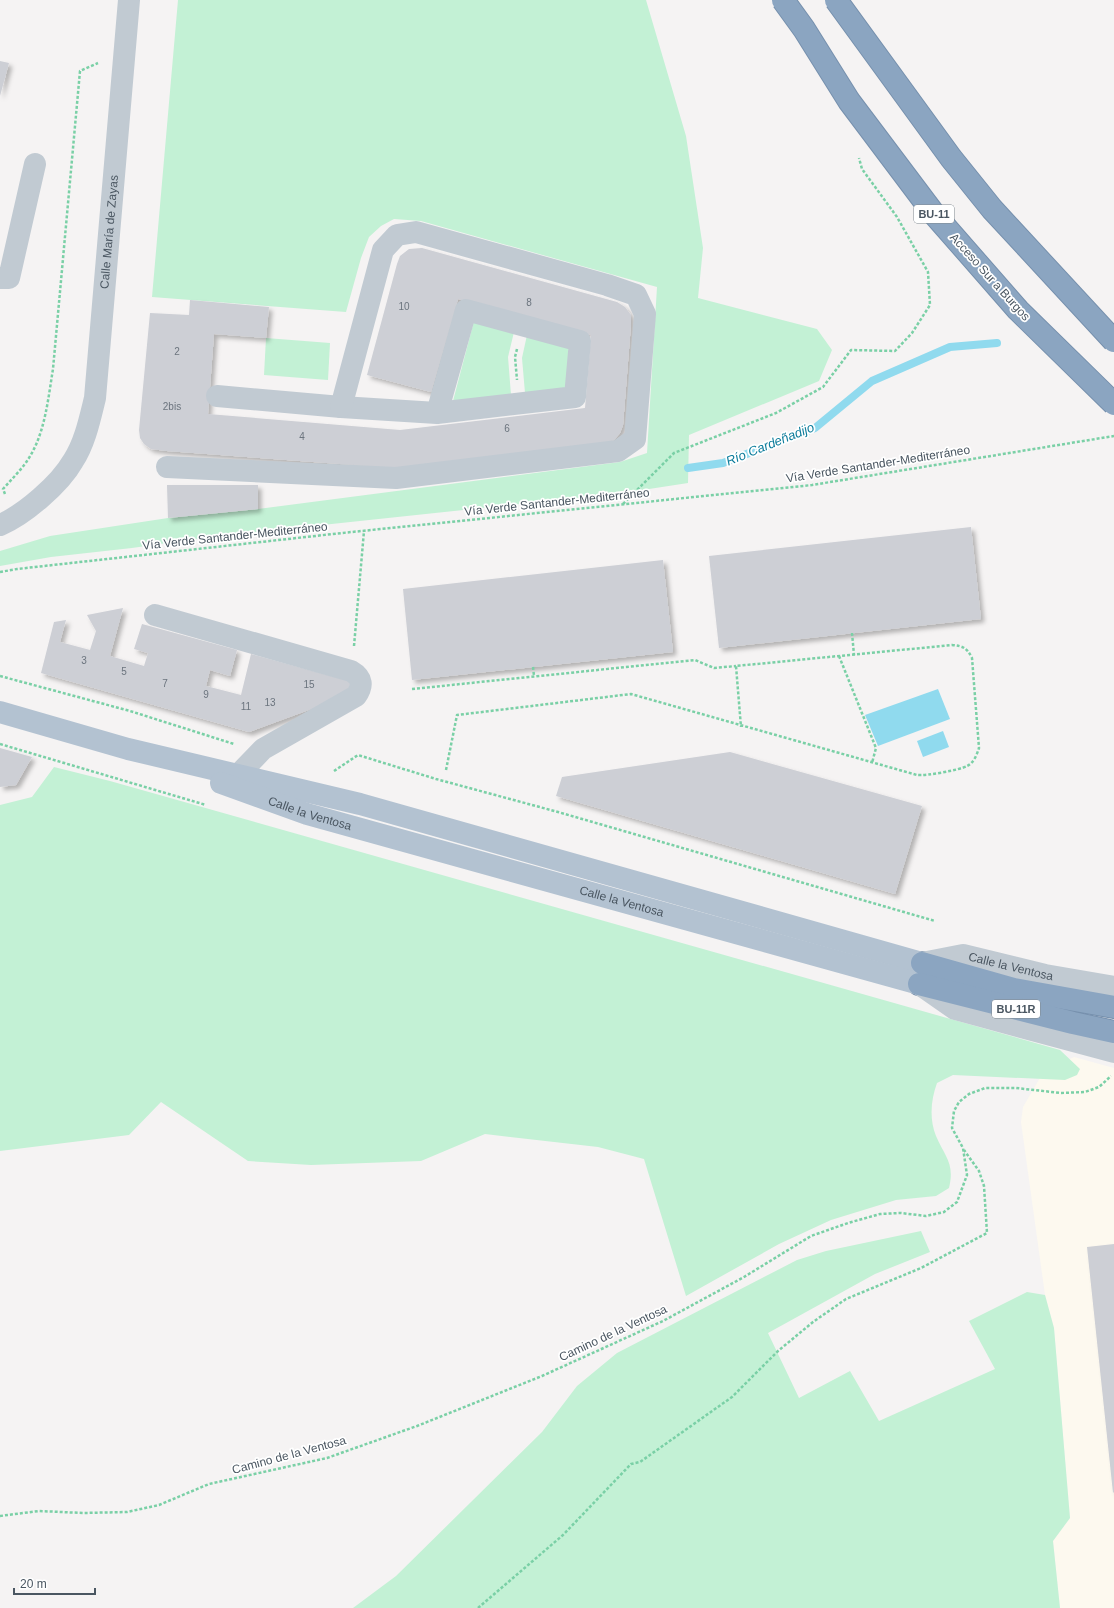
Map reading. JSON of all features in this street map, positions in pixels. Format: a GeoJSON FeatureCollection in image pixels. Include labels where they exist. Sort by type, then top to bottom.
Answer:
{"type":"FeatureCollection","features":[{"type":"Feature","properties":{"kind":"highway","name":"Acceso Sur a Burgos"},"geometry":{"type":"LineString","coordinates":[[783,0],[804,29],[849,100],[934,214],[1018,310],[1114,404]]}},
{"type":"Feature","properties":{"kind":"highway"},"geometry":{"type":"LineString","coordinates":[[836,0],[951,158],[992,209],[1114,341]]}},
{"type":"Feature","properties":{"kind":"highway","name":"BU-11R"},"geometry":{"type":"LineString","coordinates":[[921,974],[1114,1007]]}},
{"type":"Feature","properties":{"kind":"highway","name":"BU-11R"},"geometry":{"type":"LineString","coordinates":[[921,974],[1073,1023],[1114,1032]]}},
{"type":"Feature","properties":{"kind":"main road","name":"Calle la Ventosa"},"geometry":{"type":"LineString","coordinates":[[0,712],[128,749],[360,804],[921,974]]}},
{"type":"Feature","properties":{"kind":"main road","name":"Calle la Ventosa"},"geometry":{"type":"LineString","coordinates":[[128,749],[307,814],[921,974]]}},
{"type":"Feature","properties":{"kind":"street","name":"Calle María de Zayas"},"geometry":{"type":"LineString","coordinates":[[0,525],[12,520],[49,491],[74,461],[87,430],[95,398],[129,0]]}},
{"type":"Feature","properties":{"kind":"street"},"geometry":{"type":"LineString","coordinates":[[0,278],[9,278],[35,164]]}},
{"type":"Feature","properties":{"kind":"street"},"geometry":{"type":"LineString","coordinates":[[167,467],[396,478],[618,451],[635,439],[645,314],[636,295],[607,285],[416,232],[397,236],[383,250],[341,407]]}},
{"type":"Feature","properties":{"kind":"street"},"geometry":{"type":"LineString","coordinates":[[217,396],[341,407],[437,413],[575,397],[580,341],[466,310],[437,413]]}},
{"type":"Feature","properties":{"kind":"street"},"geometry":{"type":"LineString","coordinates":[[155,615],[351,671],[358,675],[361,682],[361,689],[356,696],[263,748],[238,775]]}},
{"type":"Feature","properties":{"kind":"street","name":"Calle la Ventosa"},"geometry":{"type":"LineString","coordinates":[[1114,987],[1045,975],[963,955],[921,974],[955,1009],[1114,1052]]}},
{"type":"Feature","properties":{"kind":"path"},"geometry":{"type":"LineString","coordinates":[[8,500],[3,489],[28,460],[40,434],[47,402],[53,369],[80,71],[100,62]]}},
{"type":"Feature","properties":{"kind":"path"},"geometry":{"type":"LineString","coordinates":[[622,504],[674,453],[776,413],[823,386],[851,350],[895,351],[912,333],[930,305],[928,272],[897,216],[862,169],[859,157]]}},
{"type":"Feature","properties":{"kind":"path"},"geometry":{"type":"LineString","coordinates":[[520,404],[515,357],[523,325]]}},
{"type":"Feature","properties":{"kind":"path","name":"Vía Verde Santander-Mediterráneo"},"geometry":{"type":"LineString","coordinates":[[0,572],[364,531],[812,485],[1114,436]]}},
{"type":"Feature","properties":{"kind":"path"},"geometry":{"type":"LineString","coordinates":[[351,671],[364,531]]}},
{"type":"Feature","properties":{"kind":"path"},"geometry":{"type":"LineString","coordinates":[[852,633],[854,655]]}},
{"type":"Feature","properties":{"kind":"path"},"geometry":{"type":"LineString","coordinates":[[412,689],[696,660],[714,668],[952,645],[962,646],[969,651],[972,658],[979,748],[975,758],[968,766],[926,776],[917,775],[741,727],[631,694],[457,715],[446,770]]}},
{"type":"Feature","properties":{"kind":"path"},"geometry":{"type":"LineString","coordinates":[[839,656],[876,748],[872,763]]}},
{"type":"Feature","properties":{"kind":"path"},"geometry":{"type":"LineString","coordinates":[[736,666],[741,727]]}},
{"type":"Feature","properties":{"kind":"path"},"geometry":{"type":"LineString","coordinates":[[532,667],[534,676]]}},
{"type":"Feature","properties":{"kind":"path"},"geometry":{"type":"LineString","coordinates":[[0,676],[130,711],[240,746]]}},
{"type":"Feature","properties":{"kind":"path"},"geometry":{"type":"LineString","coordinates":[[0,744],[32,753]]}},
{"type":"Feature","properties":{"kind":"path"},"geometry":{"type":"LineString","coordinates":[[330,773],[358,755],[436,779],[558,812],[935,921]]}},
{"type":"Feature","properties":{"kind":"path","name":"Camino de la Ventosa"},"geometry":{"type":"LineString","coordinates":[[0,1516],[39,1511],[83,1513],[133,1510],[159,1505],[209,1484],[327,1458],[417,1426],[542,1376],[663,1321],[744,1277],[811,1236],[880,1214],[901,1213],[926,1216],[944,1212],[957,1202],[967,1175],[963,1148],[952,1128],[954,1111],[959,1102],[969,1094],[985,1088],[1016,1088],[1061,1093],[1085,1092],[1099,1087],[1114,1073]]}},
{"type":"Feature","properties":{"kind":"path"},"geometry":{"type":"LineString","coordinates":[[478,1608],[563,1535],[631,1464],[640,1462],[732,1397],[782,1347],[846,1299],[920,1268],[987,1233],[984,1186],[978,1171],[963,1148]]}},
{"type":"Feature","properties":{"kind":"shaded area"},"geometry":{"type":"Polygon","coordinates":[[[1074,1057],[1114,1068],[1114,1608],[1060,1608],[1053,1541],[1070,1518],[1054,1328],[1045,1295],[1021,1122],[1023,1107],[1044,1071],[1074,1057]]]}},
{"type":"Feature","properties":{"kind":"green space"},"geometry":{"type":"Polygon","coordinates":[[[178,0],[646,0],[686,136],[703,248],[698,298],[817,329],[832,350],[819,381],[689,435],[688,483],[623,493],[210,537],[51,557],[0,566],[0,551],[50,536],[168,518],[258,509],[620,462],[647,453],[657,287],[421,221],[394,219],[381,226],[369,237],[361,258],[346,312],[152,297],[178,0]]]}},
{"type":"Feature","properties":{"kind":"green space"},"geometry":{"type":"Polygon","coordinates":[[[474,321],[514,332],[508,357],[511,395],[453,401],[474,321]]]}},
{"type":"Feature","properties":{"kind":"green space"},"geometry":{"type":"Polygon","coordinates":[[[527,335],[569,346],[566,388],[525,393],[522,358],[527,335]]]}},
{"type":"Feature","properties":{"kind":"green space"},"geometry":{"type":"Polygon","coordinates":[[[266,338],[330,343],[328,380],[264,375],[266,338]]]}},
{"type":"Feature","properties":{"kind":"green space"},"geometry":{"type":"Polygon","coordinates":[[[54,767],[110,781],[1060,1050],[1080,1069],[1077,1075],[1065,1080],[953,1075],[937,1083],[932,1102],[932,1123],[936,1136],[950,1166],[951,1179],[949,1188],[936,1196],[896,1200],[831,1220],[779,1244],[686,1296],[644,1159],[598,1147],[485,1134],[421,1161],[311,1165],[248,1161],[161,1102],[129,1135],[0,1151],[0,805],[32,797],[54,767]]]}},
{"type":"Feature","properties":{"kind":"green space"},"geometry":{"type":"Polygon","coordinates":[[[921,1231],[930,1252],[875,1274],[768,1333],[799,1398],[850,1371],[879,1421],[995,1369],[969,1321],[1027,1292],[1045,1295],[1054,1328],[1070,1518],[1053,1541],[1060,1608],[353,1608],[396,1576],[542,1432],[577,1386],[617,1353],[797,1260],[826,1251],[921,1231]]]}},
{"type":"Feature","properties":{"kind":"water"},"geometry":{"type":"Polygon","coordinates":[[[938,689],[950,719],[878,746],[865,715],[938,689]]]}},
{"type":"Feature","properties":{"kind":"water"},"geometry":{"type":"Polygon","coordinates":[[[943,731],[949,747],[923,757],[917,741],[943,731]]]}},
{"type":"Feature","properties":{"kind":"building"},"geometry":{"type":"Polygon","coordinates":[[[0,61],[9,63],[0,96],[0,61]]]}},
{"type":"Feature","properties":{"kind":"building"},"geometry":{"type":"Polygon","coordinates":[[[422,248],[617,302],[625,307],[631,315],[631,324],[623,425],[620,433],[614,440],[605,444],[394,468],[167,451],[151,449],[144,444],[140,438],[139,430],[150,313],[189,315],[190,300],[269,307],[266,338],[214,334],[208,414],[400,430],[585,408],[591,335],[458,299],[431,392],[367,375],[400,256],[409,249],[422,248]]]}},
{"type":"Feature","properties":{"kind":"building"},"geometry":{"type":"Polygon","coordinates":[[[167,485],[258,485],[258,509],[168,518],[167,485]]]}},
{"type":"Feature","properties":{"kind":"building"},"geometry":{"type":"Polygon","coordinates":[[[971,527],[981,619],[719,648],[709,556],[971,527]]]}},
{"type":"Feature","properties":{"kind":"building"},"geometry":{"type":"Polygon","coordinates":[[[663,560],[673,652],[412,680],[403,589],[663,560]]]}},
{"type":"Feature","properties":{"kind":"building"},"geometry":{"type":"Polygon","coordinates":[[[123,608],[110,656],[144,666],[148,653],[134,649],[142,624],[237,650],[230,676],[210,670],[206,686],[241,695],[251,654],[349,681],[352,687],[314,708],[249,732],[41,673],[54,622],[66,620],[60,642],[90,650],[96,631],[87,615],[123,608]]]}},
{"type":"Feature","properties":{"kind":"building"},"geometry":{"type":"Polygon","coordinates":[[[0,748],[32,757],[16,785],[0,787],[0,748]]]}},
{"type":"Feature","properties":{"kind":"building"},"geometry":{"type":"Polygon","coordinates":[[[730,752],[922,806],[895,894],[556,796],[562,777],[730,752]]]}},
{"type":"Feature","properties":{"kind":"building"},"geometry":{"type":"Polygon","coordinates":[[[1114,1244],[1114,1492],[1113,1493],[1087,1247],[1114,1244]]]}},
{"type":"Feature","properties":{"kind":"waterway","name":"Río Cardeñadijo"},"geometry":{"type":"LineString","coordinates":[[688,468],[723,463],[815,428],[872,381],[950,347],[997,343]]}}]}
